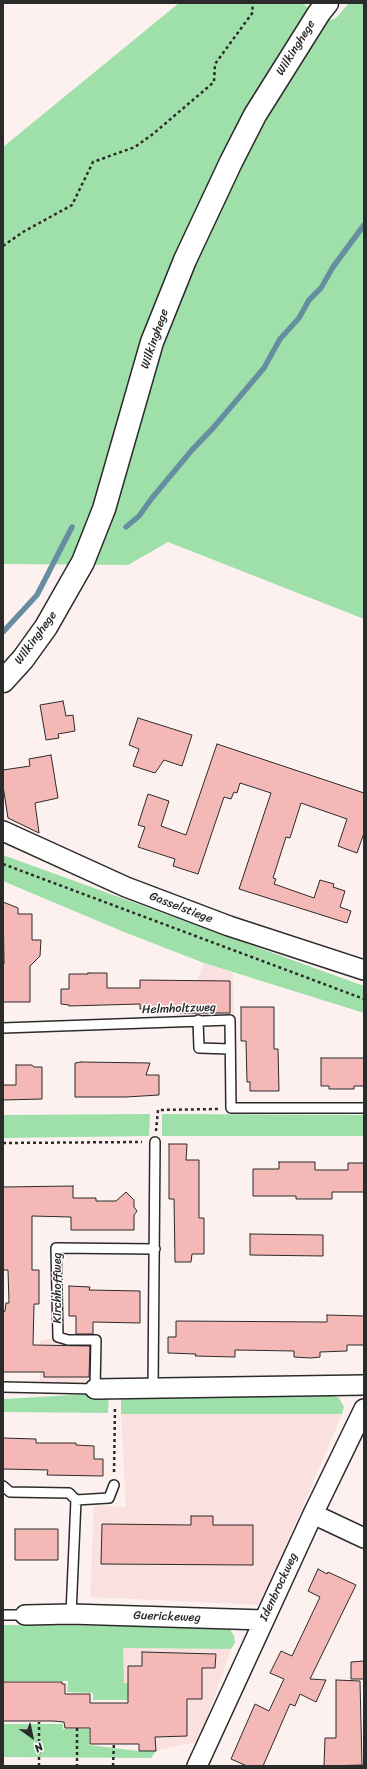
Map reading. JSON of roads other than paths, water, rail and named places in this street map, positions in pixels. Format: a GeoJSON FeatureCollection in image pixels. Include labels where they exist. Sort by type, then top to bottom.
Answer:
{"type":"FeatureCollection","features":[{"type":"Feature","properties":{"kind":"street","name":"Wilkinghege"},"geometry":{"type":"LineString","coordinates":[[3,681],[23,659],[46,627],[83,562],[104,509],[152,342],[185,260],[255,115],[320,8]]}},
{"type":"Feature","properties":{"kind":"street","name":"Gasselstiege"},"geometry":{"type":"LineString","coordinates":[[3,831],[126,887],[228,926],[364,970]]}},
{"type":"Feature","properties":{"kind":"street"},"geometry":{"type":"LineString","coordinates":[[95,1389],[364,1385]]}},
{"type":"Feature","properties":{"kind":"street","name":"Idenbrockweg"},"geometry":{"type":"LineString","coordinates":[[197,1766],[313,1514],[364,1409]]}},
{"type":"Feature","properties":{"kind":"street"},"geometry":{"type":"LineString","coordinates":[[313,1514],[364,1538]]}},
{"type":"Feature","properties":{"kind":"street","name":"Guerickeweg"},"geometry":{"type":"LineString","coordinates":[[25,1615],[71,1614],[264,1620]]}},
{"type":"Feature","properties":{"kind":"lane"},"geometry":{"type":"LineString","coordinates":[[198,1020],[199,1048],[230,1049]]}},
{"type":"Feature","properties":{"kind":"lane","name":"Helmholtzweg"},"geometry":{"type":"LineString","coordinates":[[3,1028],[230,1020],[231,1108],[364,1108]]}},
{"type":"Feature","properties":{"kind":"lane"},"geometry":{"type":"LineString","coordinates":[[153,1389],[156,1142]]}},
{"type":"Feature","properties":{"kind":"lane","name":"Kirchhoffweg"},"geometry":{"type":"LineString","coordinates":[[95,1389],[96,1340],[68,1340],[58,1337],[56,1248],[155,1249]]}},
{"type":"Feature","properties":{"kind":"lane"},"geometry":{"type":"LineString","coordinates":[[3,1387],[95,1389]]}},
{"type":"Feature","properties":{"kind":"lane"},"geometry":{"type":"LineString","coordinates":[[76,1500],[110,1498],[114,1485]]}},
{"type":"Feature","properties":{"kind":"lane"},"geometry":{"type":"LineString","coordinates":[[3,1486],[10,1492],[69,1493],[76,1500],[71,1614]]}},
{"type":"Feature","properties":{"kind":"lane"},"geometry":{"type":"LineString","coordinates":[[3,1615],[25,1615]]}},
{"type":"Feature","properties":{"kind":"waterway"},"geometry":{"type":"LineString","coordinates":[[126,527],[139,516],[192,450],[213,428],[264,368],[280,339],[299,318],[309,300],[321,288],[333,267],[364,225]]}},
{"type":"Feature","properties":{"kind":"waterway"},"geometry":{"type":"LineString","coordinates":[[3,632],[37,595],[72,527]]}}]}
